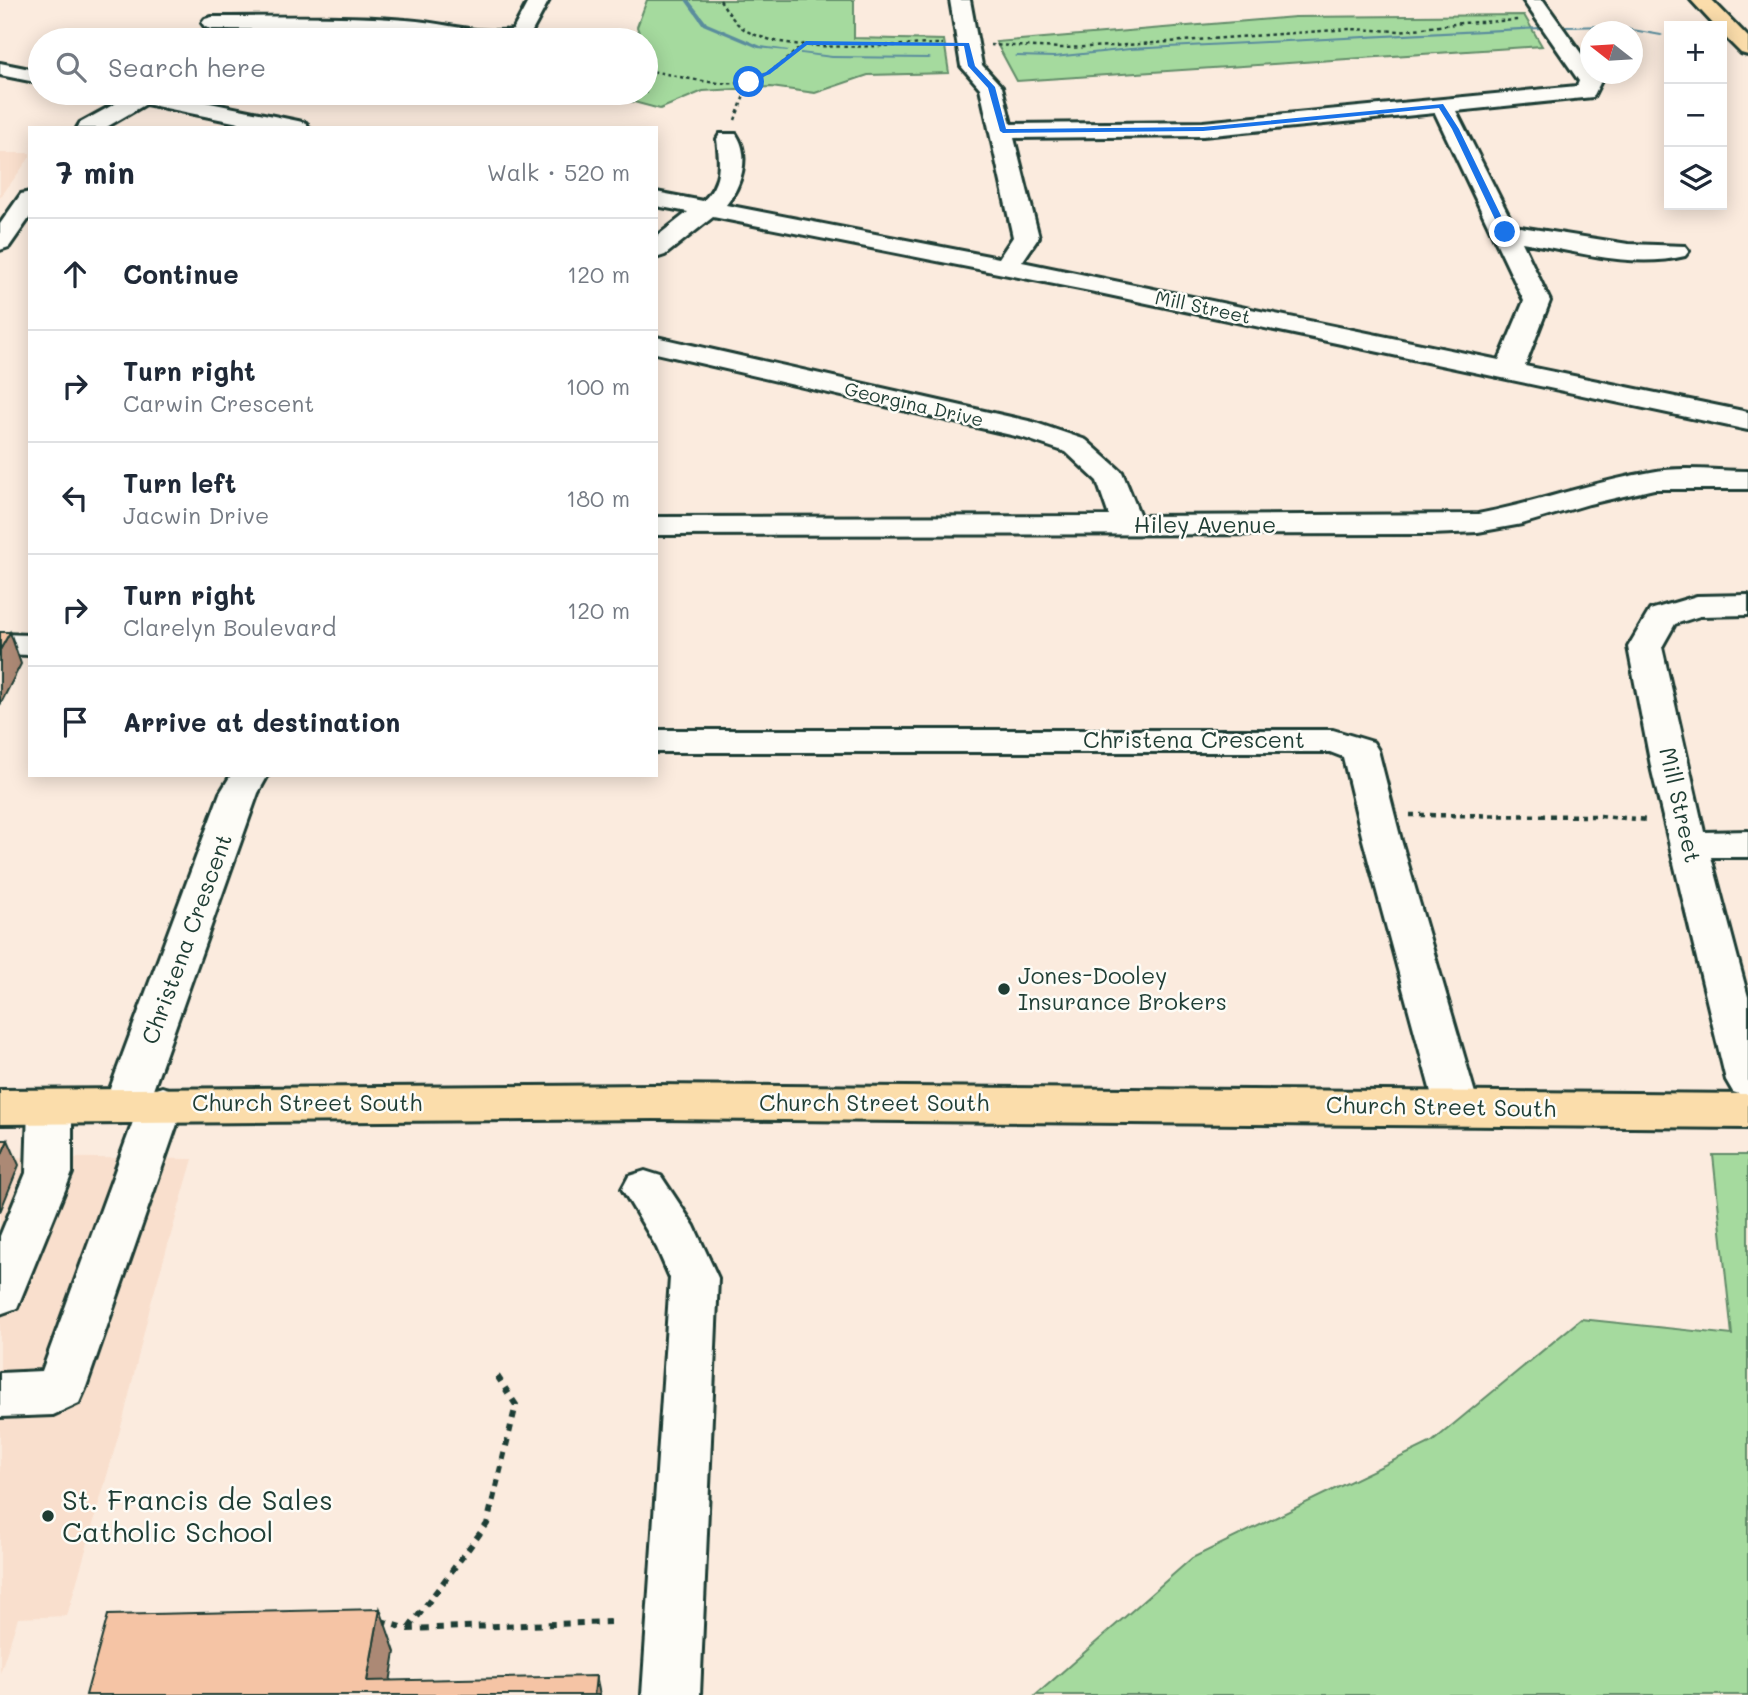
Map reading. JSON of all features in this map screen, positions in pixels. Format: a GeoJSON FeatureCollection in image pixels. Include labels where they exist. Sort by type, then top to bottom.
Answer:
{"type":"FeatureCollection","features":[{"type":"Feature","properties":{"kind":"main road"},"geometry":{"type":"LineString","coordinates":[[1701,0],[1748,48]]}},
{"type":"Feature","properties":{"kind":"main road","name":"Church Street South"},"geometry":{"type":"LineString","coordinates":[[0,1107],[653,1102],[1748,1111]]}},
{"type":"Feature","properties":{"kind":"street"},"geometry":{"type":"LineString","coordinates":[[208,28],[229,0]]}},
{"type":"Feature","properties":{"kind":"street"},"geometry":{"type":"LineString","coordinates":[[524,28],[538,0]]}},
{"type":"Feature","properties":{"kind":"street"},"geometry":{"type":"LineString","coordinates":[[960,0],[972,66],[991,87],[1026,237],[1006,267]]}},
{"type":"Feature","properties":{"kind":"street"},"geometry":{"type":"LineString","coordinates":[[1003,131],[1203,129],[1585,92],[1590,81],[1539,9]]}},
{"type":"Feature","properties":{"kind":"street"},"geometry":{"type":"LineString","coordinates":[[212,23],[423,28]]}},
{"type":"Feature","properties":{"kind":"street"},"geometry":{"type":"LineString","coordinates":[[0,69],[28,75]]}},
{"type":"Feature","properties":{"kind":"street"},"geometry":{"type":"LineString","coordinates":[[91,126],[122,105]]}},
{"type":"Feature","properties":{"kind":"street"},"geometry":{"type":"LineString","coordinates":[[190,105],[289,126]]}},
{"type":"Feature","properties":{"kind":"street"},"geometry":{"type":"LineString","coordinates":[[1441,105],[1456,129],[1537,301],[1508,372]]}},
{"type":"Feature","properties":{"kind":"street"},"geometry":{"type":"LineString","coordinates":[[658,248],[710,209],[725,194],[731,178],[733,160],[728,139]]}},
{"type":"Feature","properties":{"kind":"street","name":"Mill Street"},"geometry":{"type":"LineString","coordinates":[[658,199],[1006,267],[1748,421]]}},
{"type":"Feature","properties":{"kind":"street"},"geometry":{"type":"LineString","coordinates":[[0,243],[23,221]]}},
{"type":"Feature","properties":{"kind":"street"},"geometry":{"type":"LineString","coordinates":[[1505,232],[1628,252],[1676,251]]}},
{"type":"Feature","properties":{"kind":"street","name":"Georgina Drive"},"geometry":{"type":"LineString","coordinates":[[658,345],[1033,431],[1076,446],[1111,478],[1128,525]]}},
{"type":"Feature","properties":{"kind":"street","name":"Hiley Avenue"},"geometry":{"type":"LineString","coordinates":[[658,526],[1348,526],[1478,523],[1522,515],[1580,497],[1654,480],[1748,480]]}},
{"type":"Feature","properties":{"kind":"street","name":"Mill Street"},"geometry":{"type":"LineString","coordinates":[[1748,606],[1697,606],[1662,617],[1645,647],[1686,834],[1748,1080]]}},
{"type":"Feature","properties":{"kind":"street"},"geometry":{"type":"LineString","coordinates":[[0,645],[28,645]]}},
{"type":"Feature","properties":{"kind":"street","name":"Christena Crescent"},"geometry":{"type":"LineString","coordinates":[[658,741],[1333,741],[1360,750],[1374,815],[1444,1050],[1457,1107]]}},
{"type":"Feature","properties":{"kind":"street","name":"Christena Crescent"},"geometry":{"type":"LineString","coordinates":[[0,1395],[53,1393],[61,1387],[239,793],[249,777]]}},
{"type":"Feature","properties":{"kind":"street"},"geometry":{"type":"LineString","coordinates":[[1686,834],[1748,844]]}},
{"type":"Feature","properties":{"kind":"street"},"geometry":{"type":"LineString","coordinates":[[0,1294],[49,1173],[50,1107]]}},
{"type":"Feature","properties":{"kind":"street"},"geometry":{"type":"LineString","coordinates":[[645,1189],[677,1240],[694,1278],[671,1695]]}},
{"type":"Feature","properties":{"kind":"path"},"geometry":{"type":"LineString","coordinates":[[720,0],[736,22],[750,34],[779,41],[1062,48],[1350,29],[1399,31],[1539,9]]}},
{"type":"Feature","properties":{"kind":"path"},"geometry":{"type":"LineString","coordinates":[[658,72],[749,82],[768,73],[806,43]]}},
{"type":"Feature","properties":{"kind":"path"},"geometry":{"type":"LineString","coordinates":[[728,139],[749,82]]}},
{"type":"Feature","properties":{"kind":"path"},"geometry":{"type":"LineString","coordinates":[[1374,815],[1600,816],[1686,834]]}},
{"type":"Feature","properties":{"kind":"path"},"geometry":{"type":"LineString","coordinates":[[408,1629],[487,1524],[516,1405],[494,1371]]}},
{"type":"Feature","properties":{"kind":"path"},"geometry":{"type":"LineString","coordinates":[[372,1618],[408,1629],[613,1622]]}},
{"type":"Feature","properties":{"kind":"shaded area"},"geometry":{"type":"Polygon","coordinates":[[[0,153],[28,153],[28,160],[0,198],[0,153]]]}},
{"type":"Feature","properties":{"kind":"shaded area"},"geometry":{"type":"Polygon","coordinates":[[[0,1157],[193,1159],[151,1303],[124,1416],[67,1616],[18,1618],[0,1673],[0,1157]]]}},
{"type":"Feature","properties":{"kind":"green space"},"geometry":{"type":"Polygon","coordinates":[[[647,0],[854,0],[854,38],[944,40],[949,73],[868,75],[815,93],[771,87],[703,91],[660,109],[645,105],[658,105],[658,28],[637,27],[647,0]]]}},
{"type":"Feature","properties":{"kind":"green space"},"geometry":{"type":"Polygon","coordinates":[[[1524,15],[1542,46],[1017,81],[996,42],[1295,17],[1524,15]]]}},
{"type":"Feature","properties":{"kind":"green space"},"geometry":{"type":"Polygon","coordinates":[[[1713,1155],[1748,1155],[1748,1695],[1036,1695],[1192,1558],[1432,1442],[1581,1319],[1732,1335],[1713,1155]]]}},
{"type":"Feature","properties":{"kind":"building"},"geometry":{"type":"Polygon","coordinates":[[[0,632],[10,632],[0,650],[0,632]]]}},
{"type":"Feature","properties":{"kind":"building"},"geometry":{"type":"Polygon","coordinates":[[[0,1140],[8,1140],[0,1158],[0,1140]]]}},
{"type":"Feature","properties":{"kind":"building"},"geometry":{"type":"Polygon","coordinates":[[[380,1609],[367,1681],[596,1676],[594,1695],[86,1695],[108,1615],[380,1609]]]}},
{"type":"Feature","properties":{"kind":"waterway"},"geometry":{"type":"LineString","coordinates":[[687,0],[705,24],[760,47],[787,50]]}},
{"type":"Feature","properties":{"kind":"waterway"},"geometry":{"type":"LineString","coordinates":[[1566,27],[1610,26],[1661,35]]}},
{"type":"Feature","properties":{"kind":"waterway"},"geometry":{"type":"LineString","coordinates":[[1017,56],[1054,57],[1130,49],[1541,28]]}},
{"type":"Feature","properties":{"kind":"waterway"},"geometry":{"type":"LineString","coordinates":[[802,53],[832,57],[929,58]]}},
{"type":"Feature","properties":{"kind":"place","name":"Jones-Dooley Insurance Brokers"},"geometry":{"type":"Point","coordinates":[1004,989]}},
{"type":"Feature","properties":{"kind":"place","name":"St. Francis de Sales Catholic School"},"geometry":{"type":"Point","coordinates":[48,1516]}},
{"type":"Feature","properties":{"kind":"route"},"geometry":{"type":"LineString","coordinates":[[749,82],[768,73],[806,43],[967,44],[972,66],[991,87],[1003,131],[1203,129],[1441,105],[1456,129],[1505,232]]}}]}
